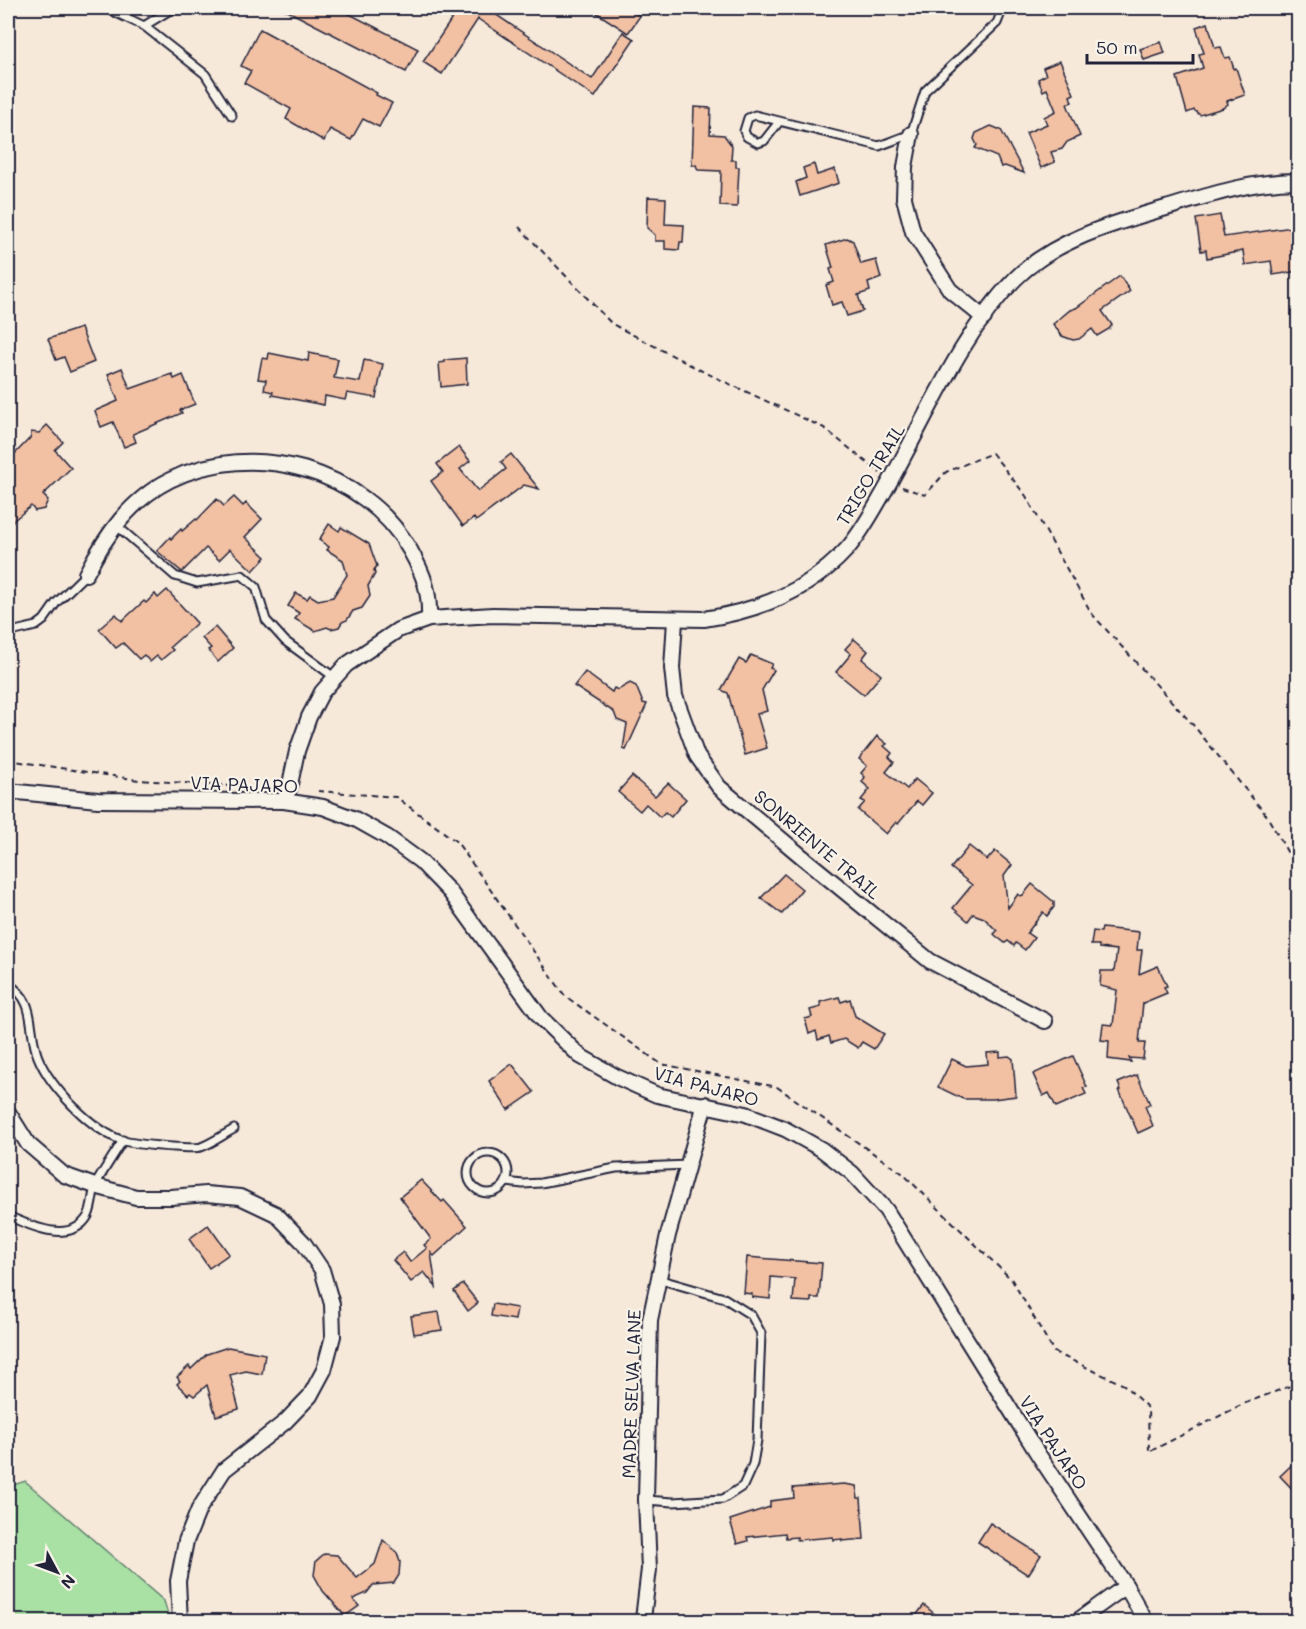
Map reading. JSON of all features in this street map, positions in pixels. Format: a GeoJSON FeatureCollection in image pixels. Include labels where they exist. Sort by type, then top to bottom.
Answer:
{"type":"FeatureCollection","features":[{"type":"Feature","properties":{"kind":"street"},"geometry":{"type":"LineString","coordinates":[[910,134],[905,167],[904,198],[913,232],[950,290],[984,318]]}},
{"type":"Feature","properties":{"kind":"street","name":"TRIGO TRAIL"},"geometry":{"type":"LineString","coordinates":[[286,795],[297,751],[309,717],[322,693],[346,665],[398,630],[429,619],[493,615],[704,620],[735,615],[753,609],[789,593],[819,575],[847,549],[864,526],[957,360],[984,318],[1015,279],[1033,264],[1088,234],[1158,210],[1236,187],[1273,181],[1299,181]]}},
{"type":"Feature","properties":{"kind":"street"},"geometry":{"type":"LineString","coordinates":[[86,574],[100,547],[116,525],[150,492],[168,481],[208,466],[255,461],[299,467],[340,483],[360,494],[376,507],[404,541],[425,581],[430,598],[429,619]]}},
{"type":"Feature","properties":{"kind":"street","name":"SONRIENTE TRAIL"},"geometry":{"type":"LineString","coordinates":[[675,620],[672,668],[675,696],[697,756],[720,787],[930,961],[1046,1021]]}},
{"type":"Feature","properties":{"kind":"street","name":"VIA PAJARO"},"geometry":{"type":"LineString","coordinates":[[8,792],[98,800],[286,795],[355,819],[387,837],[420,861],[450,892],[541,1018],[580,1056],[617,1077],[657,1095],[746,1114],[784,1129],[821,1149],[852,1173],[886,1210],[1038,1454],[1126,1586],[1146,1622]]}},
{"type":"Feature","properties":{"kind":"street","name":"MADRE SELVA LANE"},"geometry":{"type":"LineString","coordinates":[[646,1620],[649,1569],[646,1500],[650,1320],[668,1235],[705,1104]]}},
{"type":"Feature","properties":{"kind":"street"},"geometry":{"type":"LineString","coordinates":[[8,1112],[28,1144],[64,1174],[95,1186],[136,1197],[206,1194],[240,1197],[276,1214],[303,1242],[322,1270],[332,1304],[333,1336],[324,1370],[310,1396],[285,1422],[224,1470],[199,1509],[186,1541],[178,1581],[180,1622]]}},
{"type":"Feature","properties":{"kind":"street"},"geometry":{"type":"LineString","coordinates":[[1077,1622],[1126,1586]]}},
{"type":"Feature","properties":{"kind":"lane"},"geometry":{"type":"LineString","coordinates":[[106,8],[144,26],[205,74],[232,116]]}},
{"type":"Feature","properties":{"kind":"lane"},"geometry":{"type":"LineString","coordinates":[[144,26],[170,10],[182,8]]}},
{"type":"Feature","properties":{"kind":"lane"},"geometry":{"type":"LineString","coordinates":[[779,122],[764,141],[758,143],[747,137],[744,131],[748,118],[755,115],[879,146],[910,134],[925,91],[997,22],[1003,8]]}},
{"type":"Feature","properties":{"kind":"lane"},"geometry":{"type":"LineString","coordinates":[[116,525],[175,576],[196,583],[242,575],[255,587],[266,620],[272,627],[285,641],[334,677]]}},
{"type":"Feature","properties":{"kind":"lane"},"geometry":{"type":"LineString","coordinates":[[8,635],[36,626],[44,620],[56,603],[86,574]]}},
{"type":"Feature","properties":{"kind":"lane"},"geometry":{"type":"LineString","coordinates":[[8,984],[22,996],[28,1007],[36,1054],[46,1074],[72,1106],[103,1130],[123,1140],[159,1146],[200,1147],[234,1129]]}},
{"type":"Feature","properties":{"kind":"lane"},"geometry":{"type":"LineString","coordinates":[[8,1216],[48,1231],[67,1231],[82,1224],[89,1213],[95,1186],[123,1140]]}},
{"type":"Feature","properties":{"kind":"lane"},"geometry":{"type":"LineString","coordinates":[[506,1182],[507,1166],[497,1155],[489,1152],[481,1154],[474,1157],[469,1164],[467,1172],[472,1186],[478,1191],[494,1192],[506,1182],[541,1183],[616,1168],[688,1164]]}},
{"type":"Feature","properties":{"kind":"lane"},"geometry":{"type":"LineString","coordinates":[[646,1500],[673,1502],[723,1499],[743,1486],[753,1464],[757,1440],[761,1333],[751,1315],[724,1298],[658,1279]]}},
{"type":"Feature","properties":{"kind":"path"},"geometry":{"type":"LineString","coordinates":[[519,227],[612,324],[702,371],[824,428],[890,482],[925,495],[946,472],[993,453],[1026,496],[1092,614],[1194,726],[1260,807],[1299,871]]}},
{"type":"Feature","properties":{"kind":"path"},"geometry":{"type":"LineString","coordinates":[[8,760],[139,780],[231,786]]}},
{"type":"Feature","properties":{"kind":"path"},"geometry":{"type":"LineString","coordinates":[[286,795],[396,796],[457,842],[565,996],[661,1064],[777,1087],[902,1173],[1012,1280],[1054,1352],[1124,1385],[1148,1408],[1149,1452],[1243,1404],[1299,1383]]}},
{"type":"Feature","properties":{"kind":"green space"},"geometry":{"type":"Polygon","coordinates":[[[25,1481],[164,1601],[170,1621],[8,1621],[8,1487],[25,1481]]]}},
{"type":"Feature","properties":{"kind":"building"},"geometry":{"type":"Polygon","coordinates":[[[282,8],[338,8],[418,49],[406,72],[282,8]]]}},
{"type":"Feature","properties":{"kind":"building"},"geometry":{"type":"Polygon","coordinates":[[[459,8],[486,8],[592,79],[623,32],[634,39],[595,97],[478,19],[442,74],[423,62],[459,8]]]}},
{"type":"Feature","properties":{"kind":"building"},"geometry":{"type":"Polygon","coordinates":[[[589,8],[627,8],[640,16],[628,33],[589,8]]]}},
{"type":"Feature","properties":{"kind":"building"},"geometry":{"type":"Polygon","coordinates":[[[1208,23],[1215,48],[1221,47],[1225,58],[1230,57],[1245,95],[1227,101],[1228,104],[1223,108],[1200,115],[1194,110],[1187,113],[1177,77],[1203,68],[1199,54],[1204,53],[1196,27],[1208,23]]]}},
{"type":"Feature","properties":{"kind":"building"},"geometry":{"type":"Polygon","coordinates":[[[260,29],[392,103],[379,127],[363,119],[351,140],[330,129],[324,141],[286,119],[291,109],[244,83],[251,71],[241,66],[260,29]]]}},
{"type":"Feature","properties":{"kind":"building"},"geometry":{"type":"Polygon","coordinates":[[[1161,42],[1165,53],[1144,60],[1140,49],[1161,42]]]}},
{"type":"Feature","properties":{"kind":"building"},"geometry":{"type":"Polygon","coordinates":[[[1060,61],[1074,94],[1070,96],[1072,102],[1067,104],[1080,136],[1067,142],[1062,149],[1051,152],[1055,162],[1041,168],[1026,133],[1047,124],[1044,117],[1056,111],[1047,89],[1043,91],[1038,79],[1046,75],[1043,68],[1060,61]]]}},
{"type":"Feature","properties":{"kind":"building"},"geometry":{"type":"Polygon","coordinates":[[[694,107],[711,108],[710,134],[724,135],[732,146],[731,160],[736,160],[736,167],[739,167],[737,207],[720,206],[721,171],[698,170],[696,165],[692,165],[694,107]]]}},
{"type":"Feature","properties":{"kind":"building"},"geometry":{"type":"Polygon","coordinates":[[[991,126],[1001,130],[1024,173],[1005,166],[1001,167],[997,157],[975,148],[976,133],[991,126]]]}},
{"type":"Feature","properties":{"kind":"building"},"geometry":{"type":"Polygon","coordinates":[[[814,164],[817,175],[835,169],[839,183],[800,196],[796,182],[806,178],[803,168],[814,164]]]}},
{"type":"Feature","properties":{"kind":"building"},"geometry":{"type":"Polygon","coordinates":[[[648,197],[666,198],[665,224],[684,225],[683,242],[680,242],[679,250],[665,249],[665,241],[655,241],[655,235],[647,228],[648,197]]]}},
{"type":"Feature","properties":{"kind":"building"},"geometry":{"type":"Polygon","coordinates":[[[1220,215],[1224,237],[1299,226],[1299,271],[1273,275],[1271,261],[1245,265],[1243,251],[1207,258],[1206,250],[1201,251],[1196,219],[1220,215]]]}},
{"type":"Feature","properties":{"kind":"building"},"geometry":{"type":"Polygon","coordinates":[[[847,238],[853,241],[861,264],[876,260],[881,278],[868,283],[870,291],[858,295],[863,311],[847,316],[842,302],[832,305],[826,285],[834,282],[830,269],[833,268],[826,245],[847,238]]]}},
{"type":"Feature","properties":{"kind":"building"},"geometry":{"type":"Polygon","coordinates":[[[1120,276],[1130,291],[1102,311],[1112,325],[1109,329],[1097,336],[1092,329],[1079,339],[1073,340],[1062,336],[1053,324],[1120,276]]]}},
{"type":"Feature","properties":{"kind":"building"},"geometry":{"type":"Polygon","coordinates":[[[81,328],[94,362],[70,372],[64,357],[56,360],[48,339],[81,328]]]}},
{"type":"Feature","properties":{"kind":"building"},"geometry":{"type":"Polygon","coordinates":[[[269,353],[308,361],[309,353],[338,359],[334,378],[360,382],[364,360],[383,364],[376,398],[347,393],[345,400],[325,396],[324,405],[272,395],[273,392],[264,390],[266,380],[258,379],[262,358],[268,359],[269,353]]]}},
{"type":"Feature","properties":{"kind":"building"},"geometry":{"type":"Polygon","coordinates":[[[466,358],[467,384],[441,387],[439,363],[445,360],[466,358]]]}},
{"type":"Feature","properties":{"kind":"building"},"geometry":{"type":"Polygon","coordinates":[[[122,368],[130,389],[172,374],[174,379],[183,375],[195,404],[180,410],[182,413],[133,434],[136,442],[124,447],[113,422],[101,427],[95,411],[118,401],[108,374],[122,368]]]}},
{"type":"Feature","properties":{"kind":"building"},"geometry":{"type":"Polygon","coordinates":[[[47,425],[63,442],[55,450],[71,468],[43,495],[48,500],[44,509],[35,511],[31,506],[8,525],[8,461],[31,437],[31,432],[39,433],[47,425]]]}},
{"type":"Feature","properties":{"kind":"building"},"geometry":{"type":"Polygon","coordinates":[[[459,447],[470,461],[460,469],[478,491],[506,469],[501,462],[511,454],[539,489],[524,485],[476,521],[474,518],[463,526],[431,481],[443,472],[437,464],[459,447]]]}},
{"type":"Feature","properties":{"kind":"building"},"geometry":{"type":"Polygon","coordinates":[[[234,497],[243,506],[246,503],[262,519],[245,537],[266,557],[253,571],[230,549],[219,560],[206,548],[182,572],[157,551],[170,537],[171,539],[181,529],[182,531],[197,520],[217,499],[224,506],[234,497]]]}},
{"type":"Feature","properties":{"kind":"building"},"geometry":{"type":"Polygon","coordinates":[[[329,524],[339,531],[341,527],[369,544],[377,566],[368,586],[370,596],[362,608],[353,611],[339,627],[331,629],[327,627],[315,631],[295,619],[299,613],[288,606],[296,593],[307,599],[310,595],[318,600],[333,597],[347,575],[343,560],[327,550],[329,547],[319,540],[329,524]]]}},
{"type":"Feature","properties":{"kind":"building"},"geometry":{"type":"Polygon","coordinates":[[[167,590],[197,623],[170,647],[173,650],[161,660],[157,656],[150,662],[144,655],[139,659],[123,643],[116,648],[99,629],[116,614],[122,621],[144,601],[146,603],[155,594],[158,598],[167,590]]]}},
{"type":"Feature","properties":{"kind":"building"},"geometry":{"type":"Polygon","coordinates":[[[215,627],[233,648],[218,662],[208,650],[211,648],[202,638],[215,627]]]}},
{"type":"Feature","properties":{"kind":"building"},"geometry":{"type":"Polygon","coordinates":[[[854,639],[868,651],[862,659],[881,675],[864,695],[836,672],[851,654],[845,649],[854,639]]]}},
{"type":"Feature","properties":{"kind":"building"},"geometry":{"type":"Polygon","coordinates":[[[751,655],[772,664],[770,668],[774,670],[762,690],[767,711],[757,714],[767,748],[745,755],[728,693],[721,690],[739,659],[746,663],[751,655]]]}},
{"type":"Feature","properties":{"kind":"building"},"geometry":{"type":"Polygon","coordinates":[[[585,672],[612,692],[614,688],[618,690],[630,683],[636,686],[643,703],[647,704],[626,750],[623,749],[627,724],[617,720],[614,712],[574,686],[585,672]]]}},
{"type":"Feature","properties":{"kind":"building"},"geometry":{"type":"Polygon","coordinates":[[[877,736],[887,744],[884,746],[892,753],[889,757],[894,762],[886,772],[907,789],[915,779],[932,793],[922,805],[917,801],[898,824],[896,822],[886,834],[858,810],[865,802],[861,800],[870,789],[862,782],[865,777],[861,773],[867,766],[859,759],[877,736]]]}},
{"type":"Feature","properties":{"kind":"building"},"geometry":{"type":"Polygon","coordinates":[[[632,776],[655,796],[668,783],[686,799],[671,817],[665,812],[660,817],[646,804],[640,811],[618,792],[632,776]]]}},
{"type":"Feature","properties":{"kind":"building"},"geometry":{"type":"Polygon","coordinates":[[[969,846],[987,860],[995,851],[1012,865],[1004,876],[1008,908],[1018,894],[1023,895],[1032,884],[1054,902],[1054,907],[1047,916],[1043,912],[1027,933],[1034,938],[1025,950],[1016,943],[1014,946],[1008,941],[1005,943],[996,936],[994,934],[997,931],[984,918],[973,914],[968,921],[953,908],[972,885],[951,868],[969,846]]]}},
{"type":"Feature","properties":{"kind":"building"},"geometry":{"type":"Polygon","coordinates":[[[784,874],[802,889],[782,914],[761,898],[784,874]]]}},
{"type":"Feature","properties":{"kind":"building"},"geometry":{"type":"Polygon","coordinates":[[[1102,928],[1139,932],[1137,950],[1142,950],[1139,974],[1158,966],[1167,986],[1164,987],[1167,993],[1143,1003],[1139,1043],[1145,1043],[1143,1059],[1129,1058],[1131,1062],[1108,1059],[1109,1041],[1101,1040],[1103,1024],[1113,1025],[1117,990],[1100,986],[1101,971],[1114,971],[1117,950],[1091,945],[1093,931],[1101,932],[1102,928]]]}},
{"type":"Feature","properties":{"kind":"building"},"geometry":{"type":"Polygon","coordinates":[[[839,997],[841,1002],[850,999],[855,1016],[884,1034],[874,1049],[862,1042],[858,1048],[844,1039],[831,1043],[829,1036],[818,1040],[816,1031],[809,1034],[805,1019],[812,1017],[810,1010],[821,1007],[820,1002],[839,997]]]}},
{"type":"Feature","properties":{"kind":"building"},"geometry":{"type":"Polygon","coordinates":[[[1000,1052],[1000,1057],[1009,1056],[1013,1059],[1016,1096],[963,1099],[938,1087],[952,1059],[966,1066],[988,1064],[987,1053],[1000,1052]]]}},
{"type":"Feature","properties":{"kind":"building"},"geometry":{"type":"Polygon","coordinates":[[[1073,1056],[1087,1087],[1083,1088],[1086,1094],[1056,1107],[1049,1093],[1043,1096],[1033,1074],[1073,1056]]]}},
{"type":"Feature","properties":{"kind":"building"},"geometry":{"type":"Polygon","coordinates":[[[512,1064],[534,1092],[508,1110],[489,1081],[512,1064]]]}},
{"type":"Feature","properties":{"kind":"building"},"geometry":{"type":"Polygon","coordinates":[[[1137,1075],[1150,1104],[1145,1106],[1153,1126],[1138,1133],[1118,1083],[1137,1075]]]}},
{"type":"Feature","properties":{"kind":"building"},"geometry":{"type":"Polygon","coordinates":[[[421,1180],[442,1202],[444,1200],[467,1226],[434,1256],[431,1253],[436,1287],[424,1272],[411,1282],[393,1260],[403,1252],[410,1262],[427,1248],[424,1245],[431,1239],[400,1197],[421,1180]]]}},
{"type":"Feature","properties":{"kind":"building"},"geometry":{"type":"Polygon","coordinates":[[[208,1225],[229,1254],[209,1268],[189,1239],[208,1225]]]}},
{"type":"Feature","properties":{"kind":"building"},"geometry":{"type":"Polygon","coordinates":[[[747,1257],[822,1263],[819,1298],[811,1298],[811,1302],[793,1301],[795,1279],[771,1277],[770,1299],[752,1297],[752,1294],[744,1293],[747,1257]]]}},
{"type":"Feature","properties":{"kind":"building"},"geometry":{"type":"Polygon","coordinates":[[[463,1284],[478,1303],[468,1311],[454,1291],[463,1284]]]}},
{"type":"Feature","properties":{"kind":"building"},"geometry":{"type":"Polygon","coordinates":[[[493,1304],[517,1308],[515,1320],[491,1316],[493,1304]]]}},
{"type":"Feature","properties":{"kind":"building"},"geometry":{"type":"Polygon","coordinates":[[[439,1312],[442,1330],[414,1334],[411,1316],[439,1312]]]}},
{"type":"Feature","properties":{"kind":"building"},"geometry":{"type":"Polygon","coordinates":[[[228,1347],[265,1354],[262,1374],[246,1371],[230,1375],[239,1409],[216,1416],[207,1385],[194,1396],[190,1393],[188,1395],[177,1384],[180,1381],[177,1377],[189,1366],[191,1369],[207,1354],[228,1347]]]}},
{"type":"Feature","properties":{"kind":"building"},"geometry":{"type":"Polygon","coordinates":[[[1299,1458],[1299,1496],[1280,1476],[1299,1458]]]}},
{"type":"Feature","properties":{"kind":"building"},"geometry":{"type":"Polygon","coordinates":[[[844,1484],[856,1486],[858,1498],[861,1498],[864,1539],[842,1541],[842,1539],[833,1540],[833,1537],[797,1540],[797,1537],[786,1538],[785,1533],[747,1537],[748,1541],[737,1544],[730,1520],[770,1507],[770,1501],[794,1498],[793,1488],[844,1484]]]}},
{"type":"Feature","properties":{"kind":"building"},"geometry":{"type":"Polygon","coordinates":[[[990,1523],[1041,1555],[1028,1575],[978,1542],[990,1523]]]}},
{"type":"Feature","properties":{"kind":"building"},"geometry":{"type":"Polygon","coordinates":[[[383,1540],[397,1553],[400,1562],[399,1575],[394,1583],[373,1585],[367,1593],[353,1599],[359,1606],[345,1616],[323,1591],[314,1575],[316,1561],[324,1554],[337,1555],[357,1578],[375,1564],[383,1540]]]}},
{"type":"Feature","properties":{"kind":"building"},"geometry":{"type":"Polygon","coordinates":[[[924,1605],[944,1622],[911,1622],[924,1605]]]}}]}
